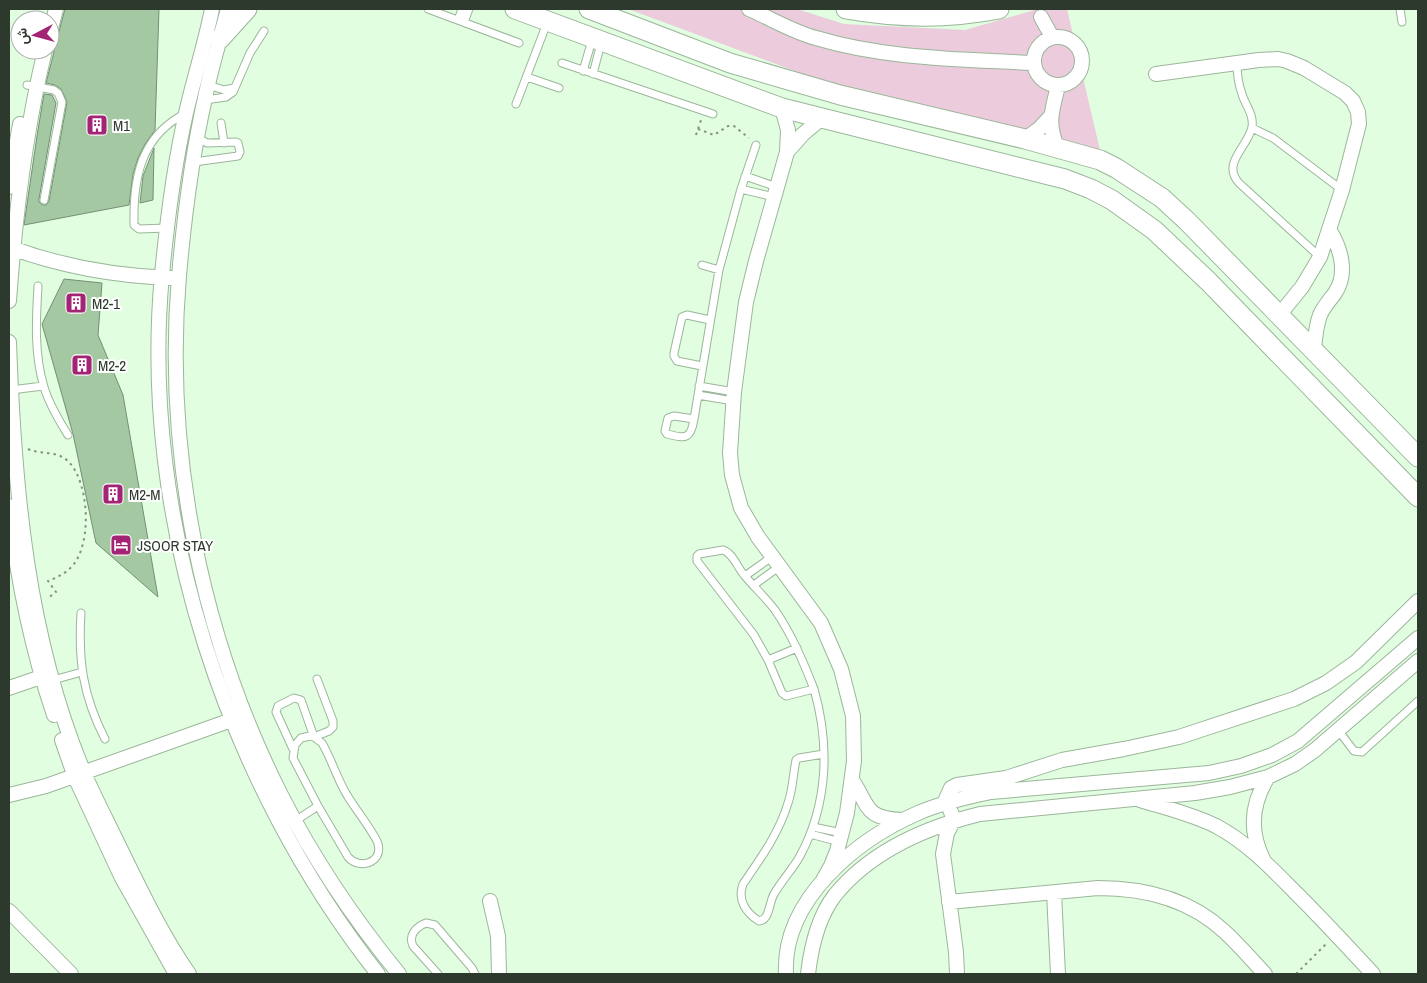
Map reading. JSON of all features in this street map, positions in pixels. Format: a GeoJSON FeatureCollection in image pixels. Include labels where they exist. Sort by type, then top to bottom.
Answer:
{"type":"FeatureCollection","features":[{"type":"Feature","properties":{"kind":"street"},"geometry":{"type":"LineString","coordinates":[[212,9],[186,113],[178,156],[167,228],[162,278],[160,393],[168,481],[181,549],[195,607],[232,720],[265,795],[297,856],[332,912],[378,974]]}},
{"type":"Feature","properties":{"kind":"street"},"geometry":{"type":"LineString","coordinates":[[228,9],[204,100],[184,224],[179,278],[176,379],[180,442],[186,491],[206,593],[229,671],[266,764],[294,821],[347,904],[399,974]]}},
{"type":"Feature","properties":{"kind":"street"},"geometry":{"type":"LineString","coordinates":[[220,39],[247,9]]}},
{"type":"Feature","properties":{"kind":"street"},"geometry":{"type":"LineString","coordinates":[[515,9],[782,108],[1064,179],[1091,189],[1112,200],[1154,230],[1208,281],[1418,497]]}},
{"type":"Feature","properties":{"kind":"street"},"geometry":{"type":"LineString","coordinates":[[589,9],[739,65],[840,95],[1057,147],[1100,160],[1116,168],[1162,198],[1187,221],[1418,457]]}},
{"type":"Feature","properties":{"kind":"street"},"geometry":{"type":"LineString","coordinates":[[749,9],[813,38],[867,50],[917,57],[1033,63]]}},
{"type":"Feature","properties":{"kind":"street"},"geometry":{"type":"LineString","coordinates":[[846,9],[875,14],[926,17],[999,9]]}},
{"type":"Feature","properties":{"kind":"street"},"geometry":{"type":"LineString","coordinates":[[1041,17],[1052,37]]}},
{"type":"Feature","properties":{"kind":"street"},"geometry":{"type":"LineString","coordinates":[[1052,37],[1068,39],[1075,44],[1080,51],[1082,59],[1082,67],[1078,75],[1072,81],[1058,86],[1050,85],[1043,81],[1038,76],[1033,63],[1034,54],[1038,46],[1044,40],[1052,37]]}},
{"type":"Feature","properties":{"kind":"street"},"geometry":{"type":"LineString","coordinates":[[1156,74],[1268,59],[1296,64],[1345,93],[1353,101],[1358,112],[1360,124],[1330,231],[1320,257],[1302,287],[1280,314]]}},
{"type":"Feature","properties":{"kind":"street"},"geometry":{"type":"LineString","coordinates":[[9,301],[11,248],[28,128],[35,60]]}},
{"type":"Feature","properties":{"kind":"street"},"geometry":{"type":"LineString","coordinates":[[9,187],[32,86],[41,60]]}},
{"type":"Feature","properties":{"kind":"street"},"geometry":{"type":"LineString","coordinates":[[1057,147],[1050,117],[1058,86]]}},
{"type":"Feature","properties":{"kind":"street"},"geometry":{"type":"LineString","coordinates":[[782,108],[788,130],[787,152],[746,302],[734,396],[730,453],[732,475],[741,508],[758,537],[821,623],[841,669],[853,716],[854,751],[852,780],[841,838],[831,866],[822,882],[803,906],[792,929],[786,954],[786,974]]}},
{"type":"Feature","properties":{"kind":"street"},"geometry":{"type":"LineString","coordinates":[[1025,139],[1039,130],[1050,117]]}},
{"type":"Feature","properties":{"kind":"street"},"geometry":{"type":"LineString","coordinates":[[787,152],[803,134],[822,118]]}},
{"type":"Feature","properties":{"kind":"street"},"geometry":{"type":"LineString","coordinates":[[1314,350],[1320,316],[1338,287],[1342,274],[1338,249],[1330,231]]}},
{"type":"Feature","properties":{"kind":"street"},"geometry":{"type":"LineString","coordinates":[[11,248],[71,265],[131,275],[179,278]]}},
{"type":"Feature","properties":{"kind":"street"},"geometry":{"type":"LineString","coordinates":[[9,342],[13,447],[18,498],[34,604],[35,631]]}},
{"type":"Feature","properties":{"kind":"street"},"geometry":{"type":"LineString","coordinates":[[9,506],[19,583],[35,631],[47,679],[80,775],[121,876],[176,974]]}},
{"type":"Feature","properties":{"kind":"street"},"geometry":{"type":"LineString","coordinates":[[957,974],[956,952],[944,861],[945,840],[954,820],[946,798],[948,791],[957,785],[1006,778],[1062,760],[1179,737],[1294,699],[1326,683],[1356,662],[1418,601]]}},
{"type":"Feature","properties":{"kind":"street"},"geometry":{"type":"LineString","coordinates":[[822,882],[870,840],[903,820],[948,803],[991,792],[1209,773],[1241,766],[1272,755],[1298,741],[1418,638]]}},
{"type":"Feature","properties":{"kind":"street"},"geometry":{"type":"LineString","coordinates":[[808,974],[812,947],[817,932],[835,895],[868,864],[913,836],[954,820],[980,814],[1195,793],[1230,787],[1268,777],[1295,764],[1315,750],[1418,661]]}},
{"type":"Feature","properties":{"kind":"street"},"geometry":{"type":"LineString","coordinates":[[9,688],[47,679]]}},
{"type":"Feature","properties":{"kind":"street"},"geometry":{"type":"LineString","coordinates":[[9,795],[80,775],[246,715]]}},
{"type":"Feature","properties":{"kind":"street"},"geometry":{"type":"LineString","coordinates":[[80,775],[160,926],[189,974]]}},
{"type":"Feature","properties":{"kind":"street"},"geometry":{"type":"LineString","coordinates":[[1263,860],[1255,839],[1254,817],[1258,796],[1268,777]]}},
{"type":"Feature","properties":{"kind":"street"},"geometry":{"type":"LineString","coordinates":[[852,780],[870,811],[882,818],[903,820]]}},
{"type":"Feature","properties":{"kind":"street"},"geometry":{"type":"LineString","coordinates":[[1135,798],[1191,816],[1239,840],[1263,860],[1373,974]]}},
{"type":"Feature","properties":{"kind":"street"},"geometry":{"type":"LineString","coordinates":[[925,831],[936,844],[944,861]]}},
{"type":"Feature","properties":{"kind":"street"},"geometry":{"type":"LineString","coordinates":[[949,902],[1120,888],[1143,891],[1165,897],[1206,917],[1224,931],[1265,974]]}},
{"type":"Feature","properties":{"kind":"street"},"geometry":{"type":"LineString","coordinates":[[1054,892],[1058,974]]}},
{"type":"Feature","properties":{"kind":"street"},"geometry":{"type":"LineString","coordinates":[[490,901],[498,936],[499,974]]}},
{"type":"Feature","properties":{"kind":"street"},"geometry":{"type":"LineString","coordinates":[[9,911],[71,974]]}},
{"type":"Feature","properties":{"kind":"lane"},"geometry":{"type":"LineString","coordinates":[[428,9],[520,43]]}},
{"type":"Feature","properties":{"kind":"lane"},"geometry":{"type":"LineString","coordinates":[[461,21],[462,9]]}},
{"type":"Feature","properties":{"kind":"lane"},"geometry":{"type":"LineString","coordinates":[[461,21],[469,9]]}},
{"type":"Feature","properties":{"kind":"lane"},"geometry":{"type":"LineString","coordinates":[[1400,9],[1402,22]]}},
{"type":"Feature","properties":{"kind":"lane"},"geometry":{"type":"LineString","coordinates":[[516,104],[548,21]]}},
{"type":"Feature","properties":{"kind":"lane"},"geometry":{"type":"LineString","coordinates":[[204,100],[226,98],[233,92],[250,53],[264,31]]}},
{"type":"Feature","properties":{"kind":"lane"},"geometry":{"type":"LineString","coordinates":[[584,71],[597,39]]}},
{"type":"Feature","properties":{"kind":"lane"},"geometry":{"type":"LineString","coordinates":[[593,74],[597,39]]}},
{"type":"Feature","properties":{"kind":"lane"},"geometry":{"type":"LineString","coordinates":[[562,63],[713,114]]}},
{"type":"Feature","properties":{"kind":"lane"},"geometry":{"type":"LineString","coordinates":[[1237,63],[1239,85],[1251,113],[1252,128],[1234,160],[1232,170],[1235,180],[1320,257]]}},
{"type":"Feature","properties":{"kind":"lane"},"geometry":{"type":"LineString","coordinates":[[527,77],[559,88]]}},
{"type":"Feature","properties":{"kind":"lane"},"geometry":{"type":"LineString","coordinates":[[208,85],[224,90],[234,88]]}},
{"type":"Feature","properties":{"kind":"lane"},"geometry":{"type":"LineString","coordinates":[[32,86],[58,92],[62,102],[44,200]]}},
{"type":"Feature","properties":{"kind":"lane"},"geometry":{"type":"LineString","coordinates":[[167,228],[139,229],[134,224],[137,176],[141,161],[157,134],[170,122],[186,113]]}},
{"type":"Feature","properties":{"kind":"lane"},"geometry":{"type":"LineString","coordinates":[[221,123],[224,143]]}},
{"type":"Feature","properties":{"kind":"lane"},"geometry":{"type":"LineString","coordinates":[[1252,128],[1273,138],[1342,190]]}},
{"type":"Feature","properties":{"kind":"lane"},"geometry":{"type":"LineString","coordinates":[[194,162],[240,154],[237,142],[207,143],[198,138]]}},
{"type":"Feature","properties":{"kind":"lane"},"geometry":{"type":"LineString","coordinates":[[694,419],[719,270],[741,188],[756,145]]}},
{"type":"Feature","properties":{"kind":"lane"},"geometry":{"type":"LineString","coordinates":[[746,176],[776,192]]}},
{"type":"Feature","properties":{"kind":"lane"},"geometry":{"type":"LineString","coordinates":[[741,188],[776,192]]}},
{"type":"Feature","properties":{"kind":"lane"},"geometry":{"type":"LineString","coordinates":[[702,265],[719,270]]}},
{"type":"Feature","properties":{"kind":"lane"},"geometry":{"type":"LineString","coordinates":[[38,286],[36,342],[43,386],[55,415],[68,435]]}},
{"type":"Feature","properties":{"kind":"lane"},"geometry":{"type":"LineString","coordinates":[[702,366],[677,361],[674,353],[682,317],[687,315],[710,320]]}},
{"type":"Feature","properties":{"kind":"lane"},"geometry":{"type":"LineString","coordinates":[[10,390],[43,386]]}},
{"type":"Feature","properties":{"kind":"lane"},"geometry":{"type":"LineString","coordinates":[[699,386],[734,396]]}},
{"type":"Feature","properties":{"kind":"lane"},"geometry":{"type":"LineString","coordinates":[[698,395],[734,396]]}},
{"type":"Feature","properties":{"kind":"lane"},"geometry":{"type":"LineString","coordinates":[[814,689],[784,695],[768,660],[750,630],[697,561],[697,556],[702,553],[726,551],[779,616],[797,648],[814,689],[822,721],[824,754],[822,791],[813,827],[799,858],[773,896],[766,918],[763,921],[755,919],[742,903],[740,890],[770,844],[784,816],[792,788],[796,760],[824,754]]}},
{"type":"Feature","properties":{"kind":"lane"},"geometry":{"type":"LineString","coordinates":[[745,576],[776,561]]}},
{"type":"Feature","properties":{"kind":"lane"},"geometry":{"type":"LineString","coordinates":[[754,585],[776,561]]}},
{"type":"Feature","properties":{"kind":"lane"},"geometry":{"type":"LineString","coordinates":[[81,613],[79,640],[82,672],[90,707],[105,739]]}},
{"type":"Feature","properties":{"kind":"lane"},"geometry":{"type":"LineString","coordinates":[[768,660],[797,648]]}},
{"type":"Feature","properties":{"kind":"lane"},"geometry":{"type":"LineString","coordinates":[[47,679],[82,672]]}},
{"type":"Feature","properties":{"kind":"lane"},"geometry":{"type":"LineString","coordinates":[[293,749],[301,738],[314,737],[332,730],[334,724],[317,679]]}},
{"type":"Feature","properties":{"kind":"lane"},"geometry":{"type":"LineString","coordinates":[[294,698],[301,700],[314,737],[322,743],[346,795],[376,838],[379,848],[373,861],[360,865],[351,861],[318,806],[293,758],[293,749],[276,712],[278,706],[294,698]]}},
{"type":"Feature","properties":{"kind":"lane"},"geometry":{"type":"LineString","coordinates":[[1338,730],[1354,751],[1362,752],[1418,701]]}},
{"type":"Feature","properties":{"kind":"lane"},"geometry":{"type":"LineString","coordinates":[[294,821],[318,806]]}},
{"type":"Feature","properties":{"kind":"lane"},"geometry":{"type":"LineString","coordinates":[[813,827],[841,838]]}},
{"type":"Feature","properties":{"kind":"lane"},"geometry":{"type":"LineString","coordinates":[[810,834],[841,838]]}},
{"type":"Feature","properties":{"kind":"lane"},"geometry":{"type":"LineString","coordinates":[[434,973],[412,946],[410,938],[413,932],[426,923],[435,925],[475,974]]}},
{"type":"Feature","properties":{"kind":"path"},"geometry":{"type":"LineString","coordinates":[[696,135],[703,110]]}},
{"type":"Feature","properties":{"kind":"path"},"geometry":{"type":"LineString","coordinates":[[698,129],[714,135],[728,126],[734,126],[756,145]]}},
{"type":"Feature","properties":{"kind":"path"},"geometry":{"type":"LineString","coordinates":[[26,447],[33,451],[56,454],[70,463],[82,489],[86,509],[85,529],[78,558],[62,574],[48,581],[56,592],[34,604]]}},
{"type":"Feature","properties":{"kind":"path"},"geometry":{"type":"LineString","coordinates":[[1296,974],[1336,934]]}},
{"type":"Feature","properties":{"kind":"shaded area"},"geometry":{"type":"Polygon","coordinates":[[[628,9],[797,9],[844,24],[965,30],[1038,9],[1067,9],[1100,150],[870,99],[628,9]]]}},
{"type":"Feature","properties":{"kind":"building","name":"M1"},"geometry":{"type":"Polygon","coordinates":[[[65,9],[159,9],[155,130],[138,158],[133,174],[129,205],[24,225],[44,94],[52,95],[56,103],[39,199],[39,202],[43,205],[46,205],[49,201],[67,102],[61,89],[46,83],[52,60],[60,60],[60,28],[65,9]]]}},
{"type":"Feature","properties":{"kind":"building"},"geometry":{"type":"Polygon","coordinates":[[[154,148],[153,200],[140,203],[143,176],[154,148]]]}},
{"type":"Feature","properties":{"kind":"building"},"geometry":{"type":"Polygon","coordinates":[[[64,279],[102,283],[98,335],[123,395],[158,597],[96,543],[73,434],[42,324],[64,279]]]}},
{"type":"Feature","properties":{"kind":"place","name":"M1"},"geometry":{"type":"Point","coordinates":[97,125]}},
{"type":"Feature","properties":{"kind":"place","name":"M2-1"},"geometry":{"type":"Point","coordinates":[76,303]}},
{"type":"Feature","properties":{"kind":"place","name":"M2-2"},"geometry":{"type":"Point","coordinates":[82,365]}},
{"type":"Feature","properties":{"kind":"place","name":"M2-M"},"geometry":{"type":"Point","coordinates":[113,494]}},
{"type":"Feature","properties":{"kind":"place","name":"JSOOR STAY"},"geometry":{"type":"Point","coordinates":[121,545]}}]}
